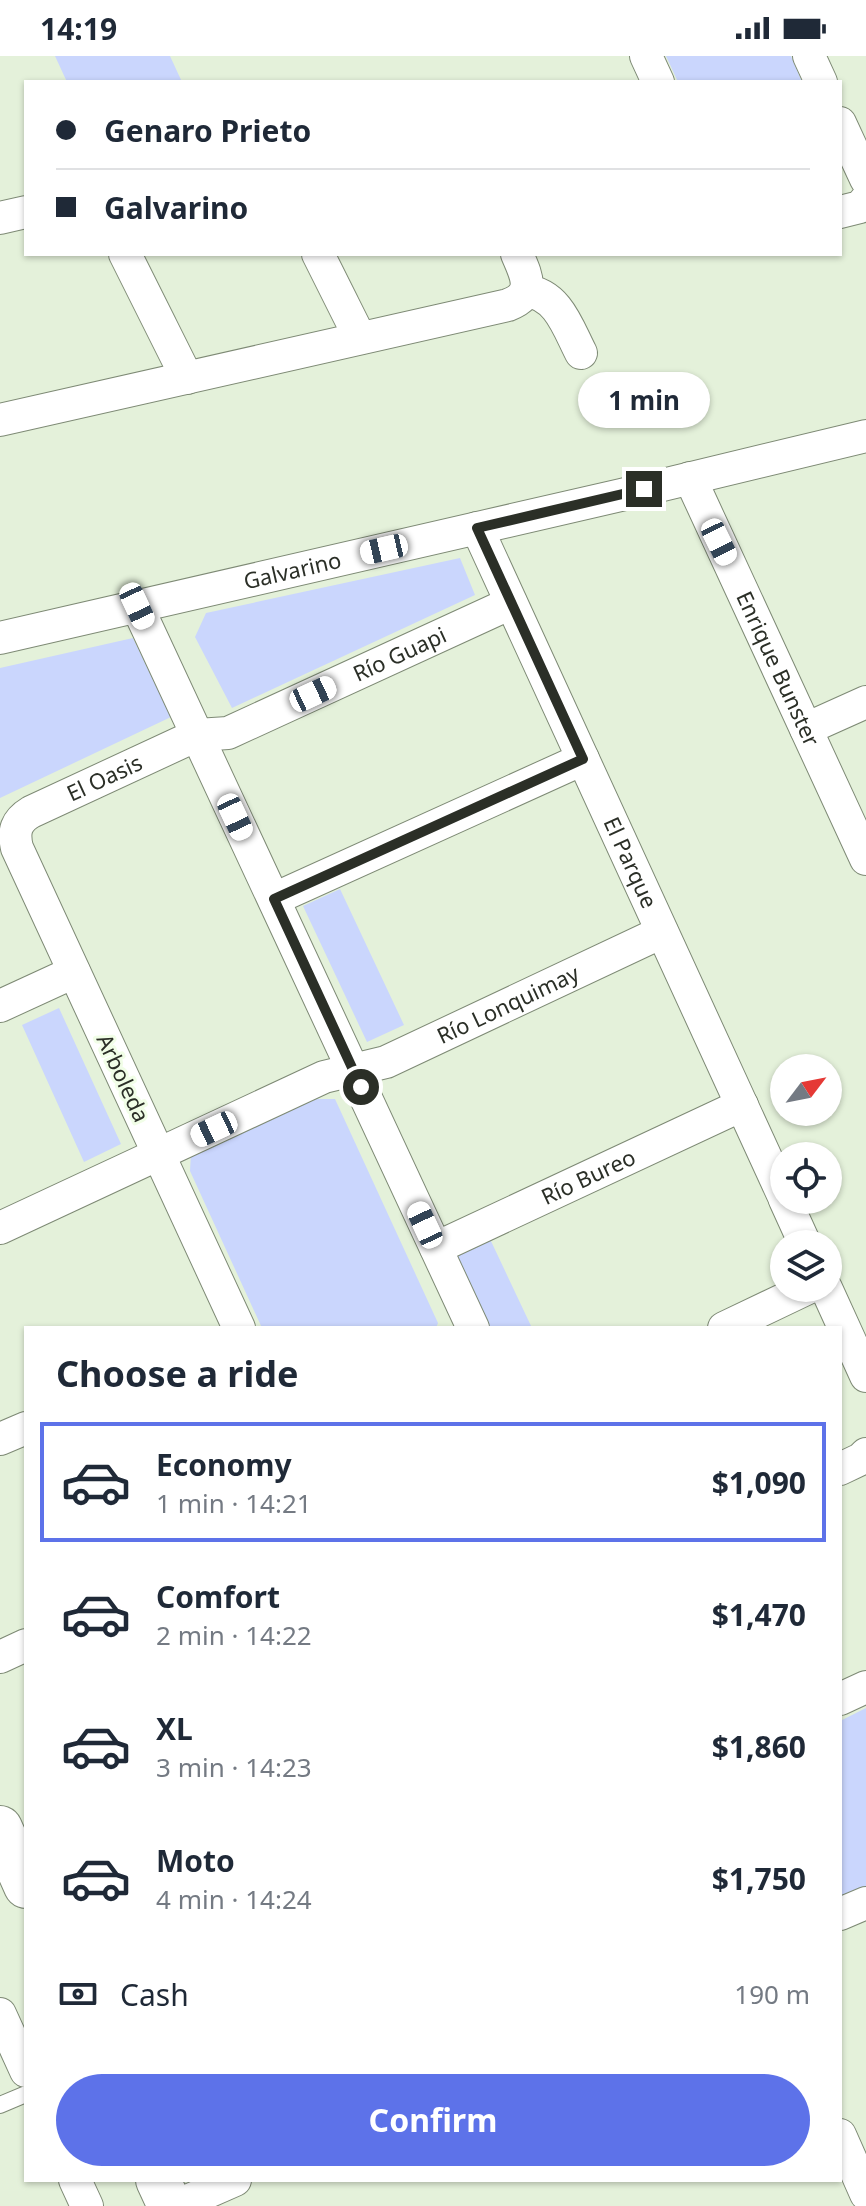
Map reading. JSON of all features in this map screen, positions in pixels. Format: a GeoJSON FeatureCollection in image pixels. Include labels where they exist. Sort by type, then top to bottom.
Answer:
{"type":"FeatureCollection","features":[{"type":"Feature","properties":{"kind":"street"},"geometry":{"type":"LineString","coordinates":[[646,56],[657,80]]}},
{"type":"Feature","properties":{"kind":"street"},"geometry":{"type":"LineString","coordinates":[[809,56],[820,80]]}},
{"type":"Feature","properties":{"kind":"street"},"geometry":{"type":"LineString","coordinates":[[842,127],[866,179]]}},
{"type":"Feature","properties":{"kind":"street"},"geometry":{"type":"LineString","coordinates":[[842,212],[860,207],[866,200]]}},
{"type":"Feature","properties":{"kind":"street"},"geometry":{"type":"LineString","coordinates":[[0,218],[24,212]]}},
{"type":"Feature","properties":{"kind":"street"},"geometry":{"type":"LineString","coordinates":[[126,256],[187,378]]}},
{"type":"Feature","properties":{"kind":"street"},"geometry":{"type":"LineString","coordinates":[[319,256],[360,338]]}},
{"type":"Feature","properties":{"kind":"street"},"geometry":{"type":"LineString","coordinates":[[0,420],[508,305],[522,298],[526,291],[527,277],[518,256]]}},
{"type":"Feature","properties":{"kind":"street"},"geometry":{"type":"LineString","coordinates":[[526,291],[542,294],[552,302],[581,353]]}},
{"type":"Feature","properties":{"kind":"street","name":"Galvarino"},"geometry":{"type":"LineString","coordinates":[[0,638],[866,436]]}},
{"type":"Feature","properties":{"kind":"street","name":"Enrique Bunster"},"geometry":{"type":"LineString","coordinates":[[690,478],[866,859]]}},
{"type":"Feature","properties":{"kind":"street","name":"El Parque"},"geometry":{"type":"LineString","coordinates":[[477,528],[770,1166]]}},
{"type":"Feature","properties":{"kind":"street","name":"Río Guapi"},"geometry":{"type":"LineString","coordinates":[[197,735],[228,733],[511,603]]}},
{"type":"Feature","properties":{"kind":"street"},"geometry":{"type":"LineString","coordinates":[[137,606],[472,1326]]}},
{"type":"Feature","properties":{"kind":"street"},"geometry":{"type":"LineString","coordinates":[[806,729],[866,702]]}},
{"type":"Feature","properties":{"kind":"street","name":"El Oasis"},"geometry":{"type":"LineString","coordinates":[[8,827],[31,812],[197,735]]}},
{"type":"Feature","properties":{"kind":"street"},"geometry":{"type":"LineString","coordinates":[[274,899],[583,759]]}},
{"type":"Feature","properties":{"kind":"street","name":"Arboleda"},"geometry":{"type":"LineString","coordinates":[[8,827],[238,1326]]}},
{"type":"Feature","properties":{"kind":"street","name":"Río Lonquimay"},"geometry":{"type":"LineString","coordinates":[[0,1228],[324,1077],[386,1062],[662,932]]}},
{"type":"Feature","properties":{"kind":"street"},"geometry":{"type":"LineString","coordinates":[[0,1006],[74,972]]}},
{"type":"Feature","properties":{"kind":"street","name":"Río Bureo"},"geometry":{"type":"LineString","coordinates":[[436,1248],[742,1105]]}},
{"type":"Feature","properties":{"kind":"street"},"geometry":{"type":"LineString","coordinates":[[728,1326],[779,1302]]}},
{"type":"Feature","properties":{"kind":"street"},"geometry":{"type":"LineString","coordinates":[[832,1302],[866,1376]]}},
{"type":"Feature","properties":{"kind":"street"},"geometry":{"type":"LineString","coordinates":[[0,1439],[24,1429]]}},
{"type":"Feature","properties":{"kind":"street"},"geometry":{"type":"LineString","coordinates":[[842,1468],[866,1454]]}},
{"type":"Feature","properties":{"kind":"street"},"geometry":{"type":"LineString","coordinates":[[0,1657],[24,1646]]}},
{"type":"Feature","properties":{"kind":"street"},"geometry":{"type":"LineString","coordinates":[[842,1698],[866,1687]]}},
{"type":"Feature","properties":{"kind":"street"},"geometry":{"type":"LineString","coordinates":[[10,1831],[24,1879]]}},
{"type":"Feature","properties":{"kind":"street"},"geometry":{"type":"LineString","coordinates":[[842,1913],[866,1903]]}},
{"type":"Feature","properties":{"kind":"street"},"geometry":{"type":"LineString","coordinates":[[0,2014],[24,2067]]}},
{"type":"Feature","properties":{"kind":"street"},"geometry":{"type":"LineString","coordinates":[[851,2140],[866,2194]]}},
{"type":"Feature","properties":{"kind":"street"},"geometry":{"type":"LineString","coordinates":[[76,2182],[87,2206]]}},
{"type":"Feature","properties":{"kind":"street"},"geometry":{"type":"LineString","coordinates":[[159,2182],[170,2206]]}},
{"type":"Feature","properties":{"kind":"street"},"geometry":{"type":"LineString","coordinates":[[176,2206],[230,2182]]}},
{"type":"Feature","properties":{"kind":"lane"},"geometry":{"type":"LineString","coordinates":[[0,2105],[24,2095]]}},
{"type":"Feature","properties":{"kind":"shaded area"},"geometry":{"type":"Polygon","coordinates":[[[55,56],[170,56],[181,80],[66,80],[55,56]]]}},
{"type":"Feature","properties":{"kind":"shaded area"},"geometry":{"type":"Polygon","coordinates":[[[666,56],[791,56],[801,80],[677,80],[666,56]]]}},
{"type":"Feature","properties":{"kind":"shaded area"},"geometry":{"type":"Polygon","coordinates":[[[460,558],[475,595],[232,708],[195,637],[206,613],[460,558]]]}},
{"type":"Feature","properties":{"kind":"shaded area"},"geometry":{"type":"Polygon","coordinates":[[[133,638],[171,717],[0,798],[0,668],[133,638]]]}},
{"type":"Feature","properties":{"kind":"shaded area"},"geometry":{"type":"Polygon","coordinates":[[[340,889],[404,1025],[367,1042],[303,906],[340,889]]]}},
{"type":"Feature","properties":{"kind":"shaded area"},"geometry":{"type":"Polygon","coordinates":[[[59,1008],[121,1144],[84,1162],[22,1025],[59,1008]]]}},
{"type":"Feature","properties":{"kind":"shaded area"},"geometry":{"type":"Polygon","coordinates":[[[317,1099],[335,1099],[437,1326],[261,1326],[190,1171],[191,1152],[317,1099]]]}},
{"type":"Feature","properties":{"kind":"shaded area"},"geometry":{"type":"Polygon","coordinates":[[[490,1239],[531,1326],[485,1326],[453,1256],[490,1239]]]}},
{"type":"Feature","properties":{"kind":"shaded area"},"geometry":{"type":"Polygon","coordinates":[[[866,1708],[866,1888],[842,1899],[842,1720],[866,1708]]]}},
{"type":"Feature","properties":{"kind":"route"},"geometry":{"type":"LineString","coordinates":[[361,1087],[274,899],[583,759],[477,528],[644,489]]}}]}
